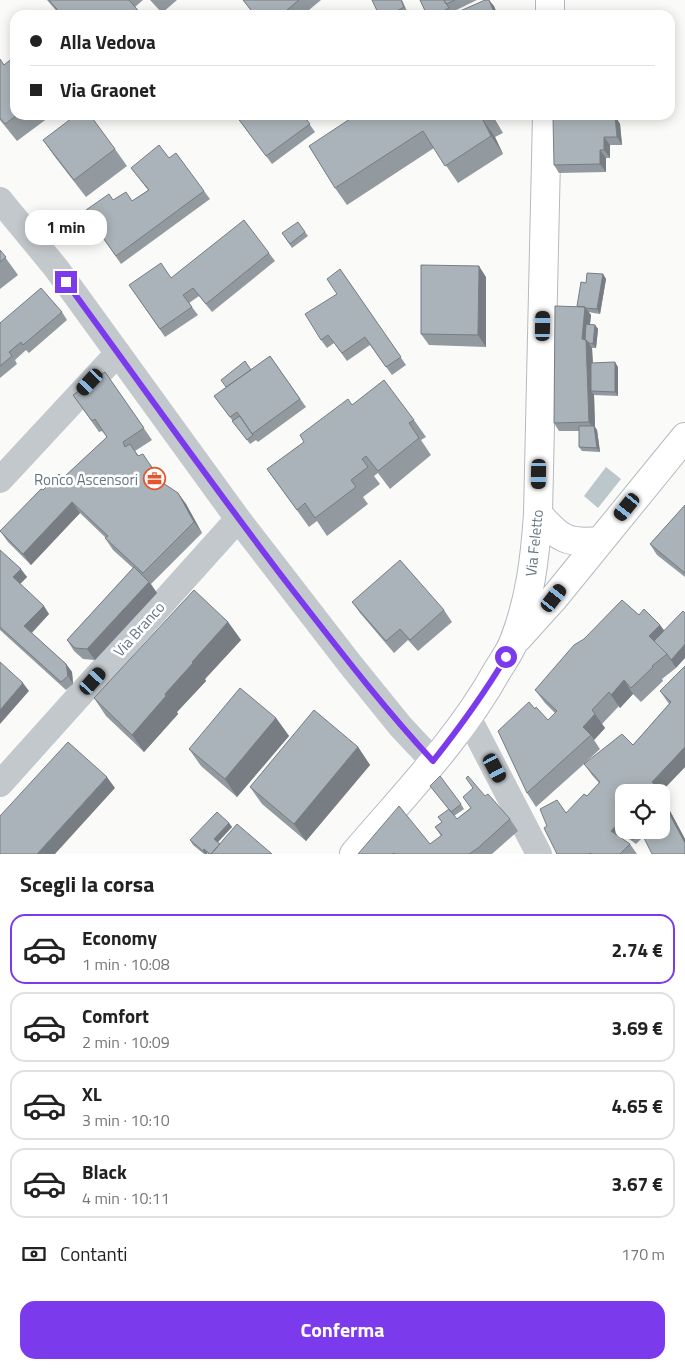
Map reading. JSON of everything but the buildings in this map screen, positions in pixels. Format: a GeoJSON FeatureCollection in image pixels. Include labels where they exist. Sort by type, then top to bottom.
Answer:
{"type":"FeatureCollection","features":[{"type":"Feature","properties":{"kind":"street","name":"Via Feletto"},"geometry":{"type":"LineString","coordinates":[[354,854],[433,761],[468,717],[490,685],[514,643],[527,599],[532,574],[538,514],[547,120]]}},
{"type":"Feature","properties":{"kind":"street"},"geometry":{"type":"LineString","coordinates":[[0,200],[56,268],[238,519],[350,664],[401,727],[433,761]]}},
{"type":"Feature","properties":{"kind":"street"},"geometry":{"type":"LineString","coordinates":[[0,480],[118,353]]}},
{"type":"Feature","properties":{"kind":"street"},"geometry":{"type":"LineString","coordinates":[[514,643],[554,598],[685,437]]}},
{"type":"Feature","properties":{"kind":"street"},"geometry":{"type":"LineString","coordinates":[[538,514],[551,529],[564,538],[580,543],[599,542]]}},
{"type":"Feature","properties":{"kind":"street","name":"Via Branco"},"geometry":{"type":"LineString","coordinates":[[0,784],[238,519]]}},
{"type":"Feature","properties":{"kind":"street"},"geometry":{"type":"LineString","coordinates":[[468,717],[539,854]]}},
{"type":"Feature","properties":{"kind":"shaded area"},"geometry":{"type":"Polygon","coordinates":[[[606,467],[621,479],[598,508],[584,496],[606,467]]]}},
{"type":"Feature","properties":{"kind":"place","name":"Ronco Ascensori"},"geometry":{"type":"Point","coordinates":[154,479]}},
{"type":"Feature","properties":{"kind":"route"},"geometry":{"type":"LineString","coordinates":[[66,282],[238,519],[350,664],[401,727],[433,761],[468,717],[506,657]]}}]}
